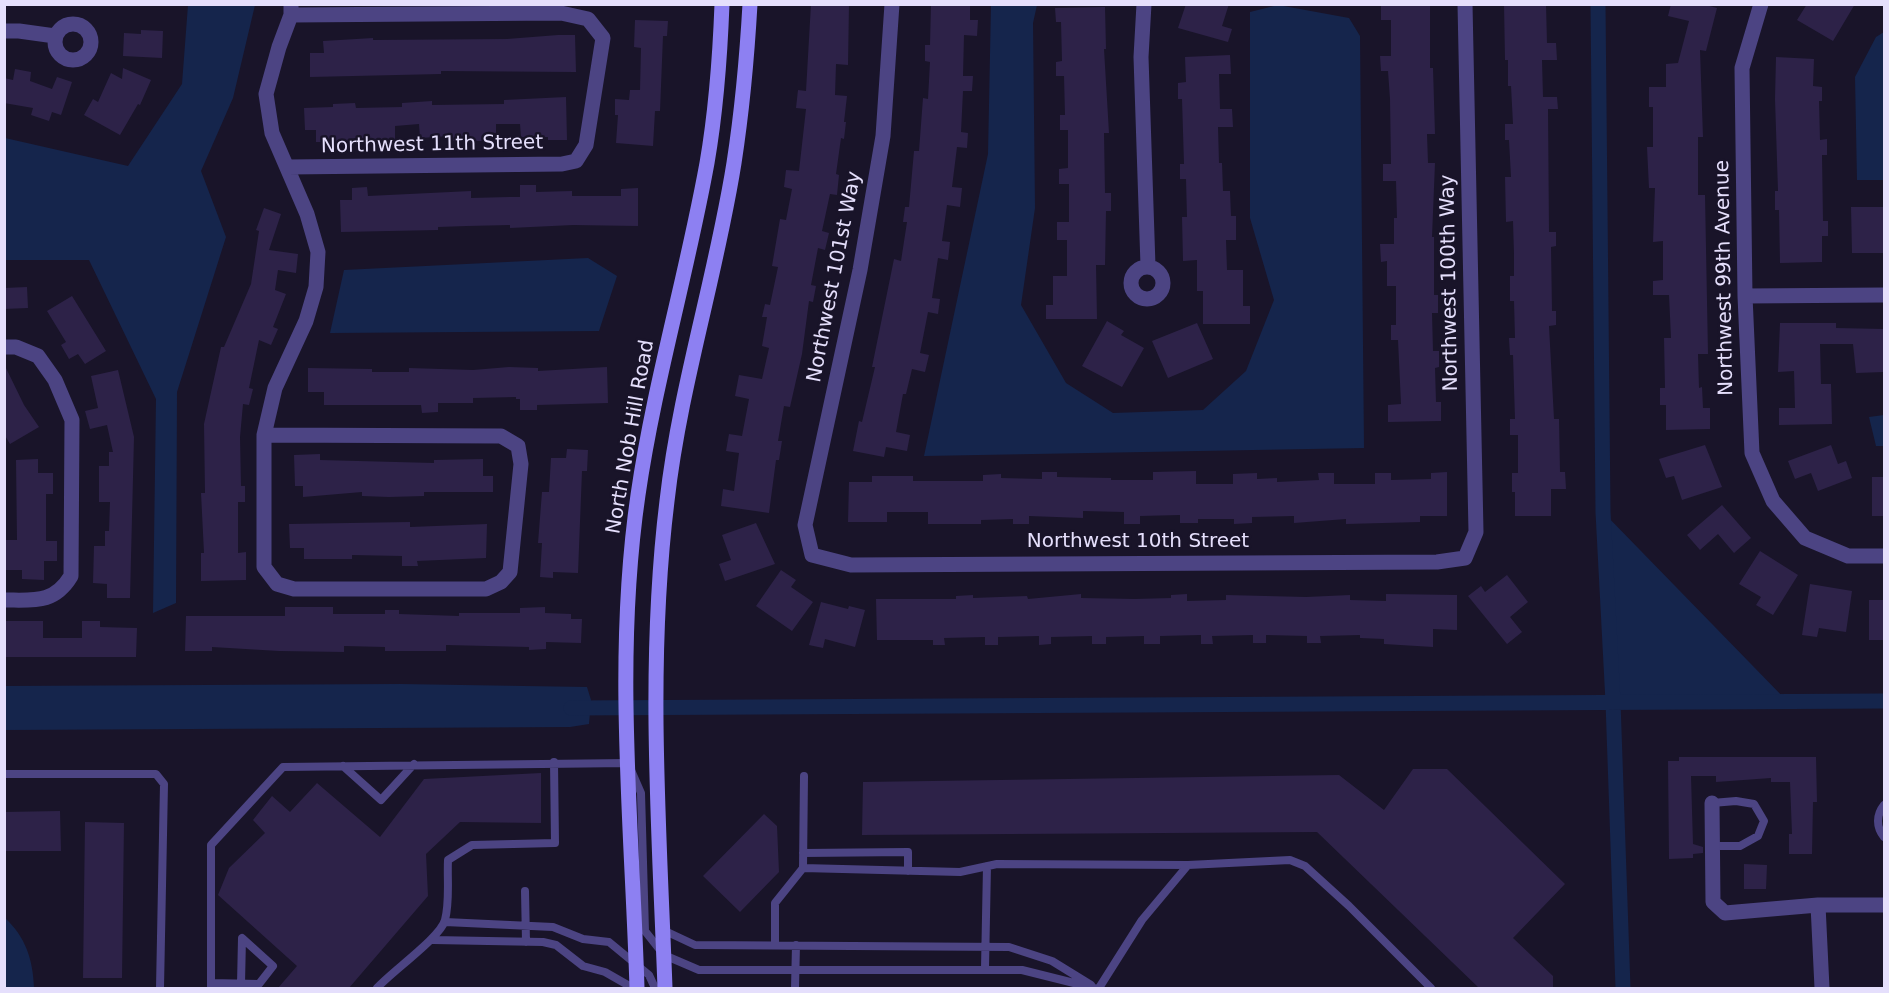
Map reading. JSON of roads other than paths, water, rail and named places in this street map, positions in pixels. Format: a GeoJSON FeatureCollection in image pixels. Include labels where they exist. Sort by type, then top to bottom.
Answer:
{"type":"FeatureCollection","features":[{"type":"Feature","properties":{"kind":"main road","name":"North Nob Hill Road"},"geometry":{"type":"LineString","coordinates":[[635,988],[625,677],[628,594],[638,495],[707,162],[720,53],[722,4]]}},
{"type":"Feature","properties":{"kind":"main road"},"geometry":{"type":"LineString","coordinates":[[665,988],[654,679],[657,593],[667,498],[681,412],[734,164],[750,4]]}},
{"type":"Feature","properties":{"kind":"street","name":"Northwest 101st Way"},"geometry":{"type":"LineString","coordinates":[[813,555],[805,525],[860,270],[881,147],[892,4]]}},
{"type":"Feature","properties":{"kind":"street"},"geometry":{"type":"LineString","coordinates":[[1144,4],[1141,57],[1147,179],[1148,266]]}},
{"type":"Feature","properties":{"kind":"street","name":"Northwest 100th Way"},"geometry":{"type":"LineString","coordinates":[[1465,4],[1476,532],[1465,558]]}},
{"type":"Feature","properties":{"kind":"street","name":"Northwest 99th Avenue"},"geometry":{"type":"LineString","coordinates":[[1761,4],[1742,68],[1745,296],[1752,453],[1773,501],[1805,537],[1848,556],[1884,556]]}},
{"type":"Feature","properties":{"kind":"street"},"geometry":{"type":"LineString","coordinates":[[264,435],[501,436],[518,446],[521,464],[510,572],[501,582],[486,589],[294,589],[278,584],[264,567],[264,435],[276,388],[306,321],[316,287],[318,252],[307,214],[272,133],[266,94],[291,10]]}},
{"type":"Feature","properties":{"kind":"street","name":"Northwest 11th Street"},"geometry":{"type":"LineString","coordinates":[[288,167],[562,164],[576,161],[586,145],[603,38],[588,19],[561,13],[291,10]]}},
{"type":"Feature","properties":{"kind":"street"},"geometry":{"type":"LineString","coordinates":[[4,32],[55,36]]}},
{"type":"Feature","properties":{"kind":"street"},"geometry":{"type":"LineString","coordinates":[[1745,296],[1884,295]]}},
{"type":"Feature","properties":{"kind":"street"},"geometry":{"type":"LineString","coordinates":[[4,347],[16,347],[38,356],[55,380],[72,420],[71,576],[63,590],[43,600],[4,600]]}},
{"type":"Feature","properties":{"kind":"street","name":"Northwest 10th Street"},"geometry":{"type":"LineString","coordinates":[[813,555],[851,565],[1437,562],[1465,558]]}},
{"type":"Feature","properties":{"kind":"street"},"geometry":{"type":"LineString","coordinates":[[1713,802],[1713,902],[1725,913],[1818,905],[1884,905]]}},
{"type":"Feature","properties":{"kind":"street"},"geometry":{"type":"LineString","coordinates":[[1818,905],[1822,988]]}},
{"type":"Feature","properties":{"kind":"lane"},"geometry":{"type":"LineString","coordinates":[[377,988],[420,948],[433,940],[445,922],[448,860],[472,844],[555,843],[554,762]]}},
{"type":"Feature","properties":{"kind":"lane"},"geometry":{"type":"LineString","coordinates":[[241,984],[242,938],[273,966],[259,984],[211,986],[211,845],[283,767],[628,762],[641,793],[645,931],[664,955],[699,970],[984,968],[1022,970],[1097,988]]}},
{"type":"Feature","properties":{"kind":"lane"},"geometry":{"type":"LineString","coordinates":[[343,766],[381,800],[414,764]]}},
{"type":"Feature","properties":{"kind":"lane"},"geometry":{"type":"LineString","coordinates":[[4,774],[156,774],[164,784],[160,988]]}},
{"type":"Feature","properties":{"kind":"lane"},"geometry":{"type":"LineString","coordinates":[[776,945],[775,903],[803,868],[804,776]]}},
{"type":"Feature","properties":{"kind":"lane"},"geometry":{"type":"LineString","coordinates":[[1713,802],[1736,801],[1754,804],[1764,821],[1758,836],[1740,846],[1713,846]]}},
{"type":"Feature","properties":{"kind":"lane"},"geometry":{"type":"LineString","coordinates":[[1884,805],[1878,818],[1884,837]]}},
{"type":"Feature","properties":{"kind":"lane"},"geometry":{"type":"LineString","coordinates":[[803,853],[908,852],[908,871]]}},
{"type":"Feature","properties":{"kind":"lane"},"geometry":{"type":"LineString","coordinates":[[803,868],[960,872],[987,866],[1188,865],[1290,860],[1305,866],[1349,906],[1431,988]]}},
{"type":"Feature","properties":{"kind":"lane"},"geometry":{"type":"LineString","coordinates":[[1097,988],[1142,920],[1188,865]]}},
{"type":"Feature","properties":{"kind":"lane"},"geometry":{"type":"LineString","coordinates":[[984,968],[987,866]]}},
{"type":"Feature","properties":{"kind":"lane"},"geometry":{"type":"LineString","coordinates":[[525,891],[526,942]]}},
{"type":"Feature","properties":{"kind":"lane"},"geometry":{"type":"LineString","coordinates":[[445,922],[553,927],[583,939],[609,942],[649,975],[655,988]]}},
{"type":"Feature","properties":{"kind":"lane"},"geometry":{"type":"LineString","coordinates":[[663,930],[695,945],[985,945],[1008,947],[1052,961],[1097,988]]}},
{"type":"Feature","properties":{"kind":"lane"},"geometry":{"type":"LineString","coordinates":[[433,940],[556,945],[583,966],[605,972],[635,988]]}},
{"type":"Feature","properties":{"kind":"lane"},"geometry":{"type":"LineString","coordinates":[[795,988],[796,945]]}},
{"type":"Feature","properties":{"kind":"water"},"geometry":{"type":"Polygon","coordinates":[[[188,5],[255,5],[233,98],[201,171],[226,237],[177,392],[176,603],[153,613],[156,399],[89,260],[5,260],[5,138],[128,166],[182,84],[188,5]]]}},
{"type":"Feature","properties":{"kind":"water"},"geometry":{"type":"Polygon","coordinates":[[[991,5],[1037,5],[1033,23],[1035,208],[1021,305],[1066,383],[1113,413],[1203,410],[1246,371],[1274,300],[1250,218],[1250,12],[1278,5],[1349,18],[1360,36],[1364,448],[924,456],[988,154],[991,5]]]}},
{"type":"Feature","properties":{"kind":"water"},"geometry":{"type":"Polygon","coordinates":[[[1884,32],[1884,180],[1857,180],[1855,77],[1876,37],[1884,32]]]}},
{"type":"Feature","properties":{"kind":"water"},"geometry":{"type":"Polygon","coordinates":[[[588,258],[617,276],[599,331],[330,333],[344,270],[588,258]]]}},
{"type":"Feature","properties":{"kind":"water"},"geometry":{"type":"Polygon","coordinates":[[[1884,415],[1884,446],[1876,446],[1869,417],[1884,415]]]}},
{"type":"Feature","properties":{"kind":"water"},"geometry":{"type":"Polygon","coordinates":[[[1603,512],[1787,701],[1613,702],[1603,512]]]}},
{"type":"Feature","properties":{"kind":"water"},"geometry":{"type":"Polygon","coordinates":[[[400,684],[587,687],[591,700],[589,724],[570,727],[5,730],[5,686],[400,684]]]}},
{"type":"Feature","properties":{"kind":"water"},"geometry":{"type":"Polygon","coordinates":[[[4,917],[18,933],[27,950],[34,988],[5,988],[4,917]]]}},
{"type":"Feature","properties":{"kind":"waterway"},"geometry":{"type":"LineString","coordinates":[[1598,4],[1603,512],[1613,702],[1623,988]]}},
{"type":"Feature","properties":{"kind":"waterway"},"geometry":{"type":"LineString","coordinates":[[571,708],[1884,701]]}}]}
